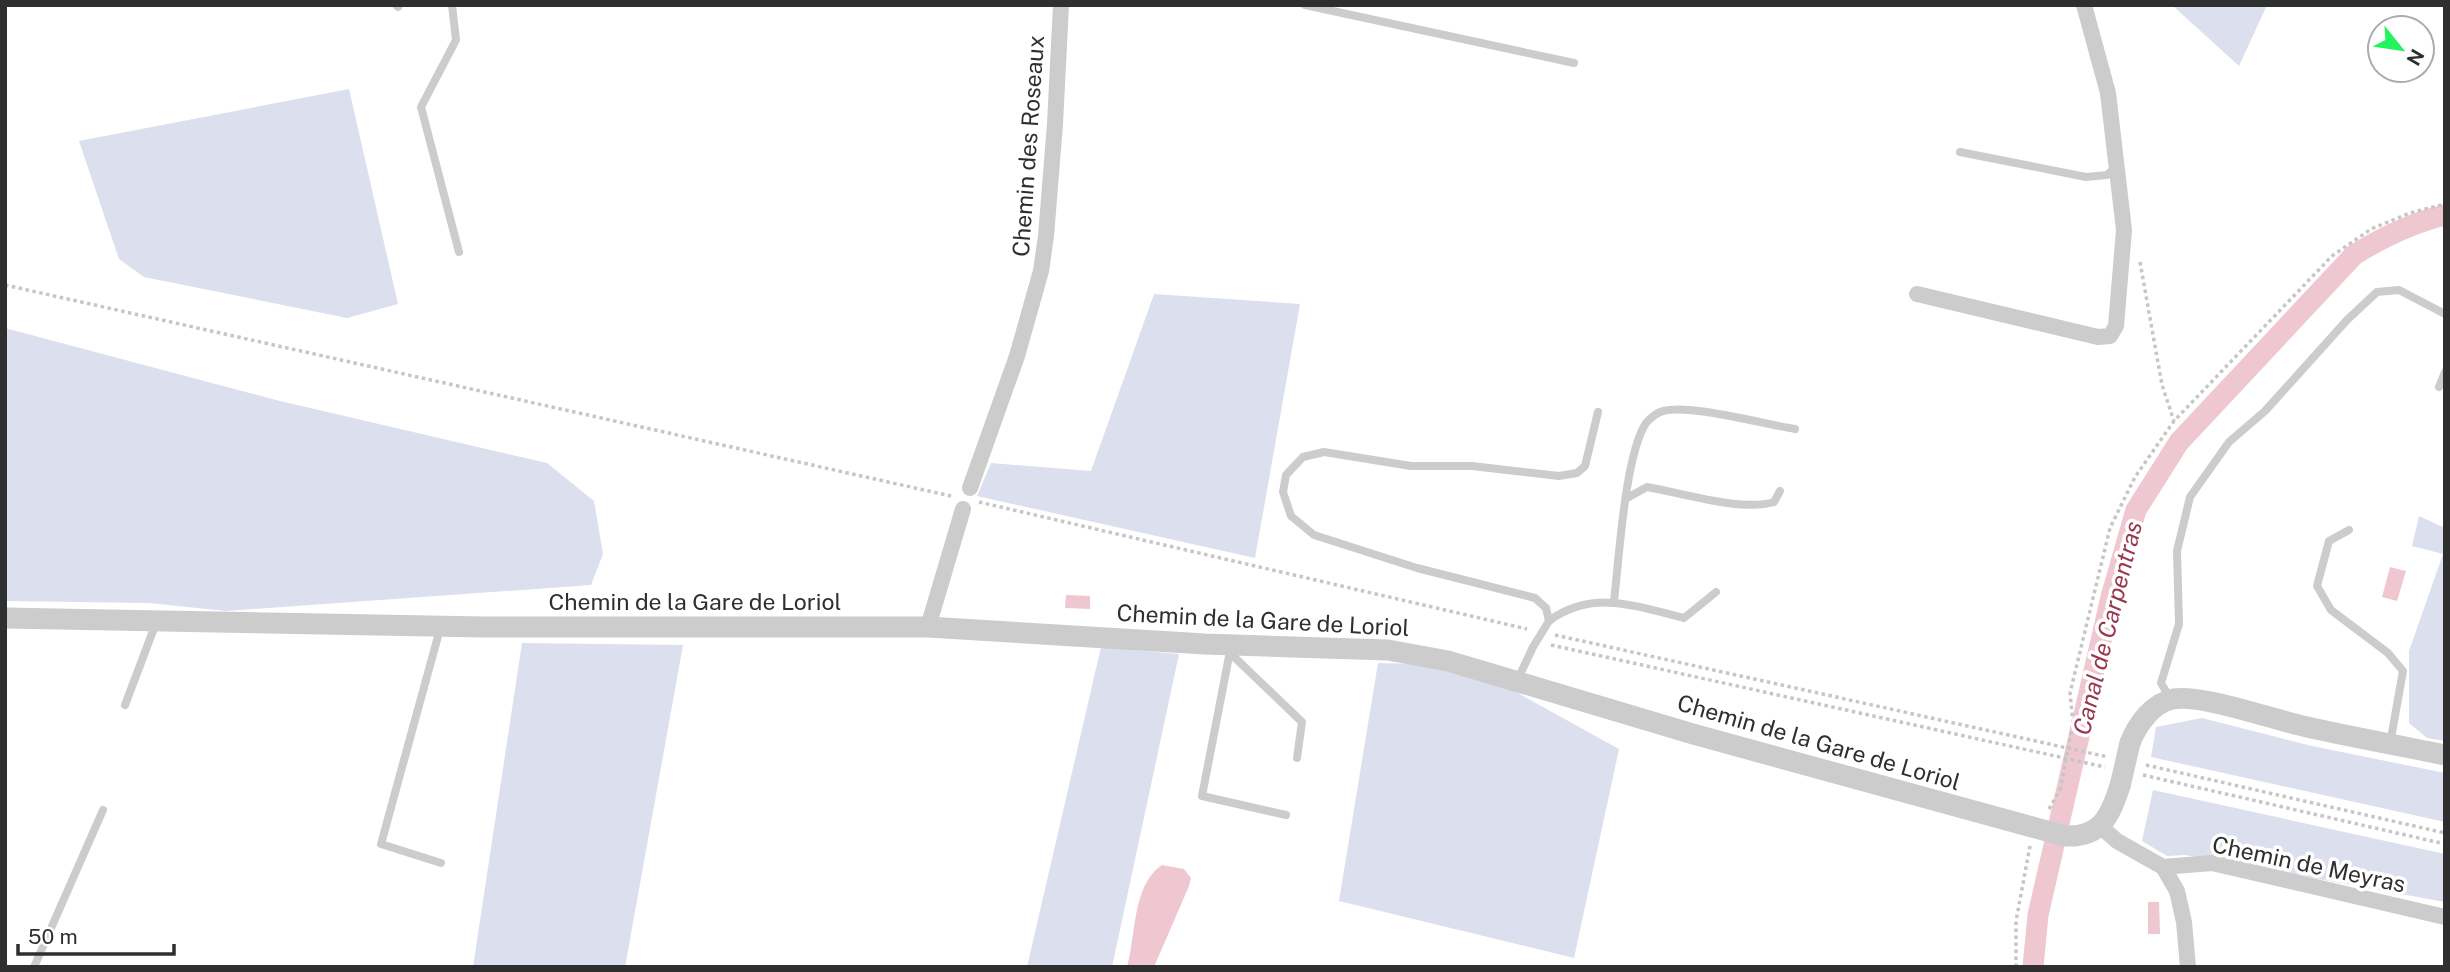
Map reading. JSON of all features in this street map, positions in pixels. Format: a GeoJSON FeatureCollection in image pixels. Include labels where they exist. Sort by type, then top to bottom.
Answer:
{"type":"FeatureCollection","features":[{"type":"Feature","properties":{"kind":"street","name":"Chemin des Roseaux"},"geometry":{"type":"LineString","coordinates":[[928,626],[967,499],[1017,356],[1041,271],[1054,136],[1061,5]]}},
{"type":"Feature","properties":{"kind":"street"},"geometry":{"type":"LineString","coordinates":[[1917,294],[2098,337],[2110,336],[2116,326],[2124,230],[2108,93],[2084,5]]}},
{"type":"Feature","properties":{"kind":"street","name":"Chemin de la Gare de Loriol"},"geometry":{"type":"LineString","coordinates":[[5,618],[156,623],[440,626],[928,626],[1230,649],[1388,650],[1448,661],[2039,830],[2078,837],[2100,826]]}},
{"type":"Feature","properties":{"kind":"street"},"geometry":{"type":"LineString","coordinates":[[2188,967],[2184,922],[2177,891],[2163,867],[2117,841],[2100,826],[2112,809],[2123,751],[2137,725],[2155,709],[2170,699],[2192,698],[2302,726],[2445,755]]}},
{"type":"Feature","properties":{"kind":"street","name":"Chemin de Meyras"},"geometry":{"type":"LineString","coordinates":[[2163,867],[2212,863],[2445,917]]}},
{"type":"Feature","properties":{"kind":"lane"},"geometry":{"type":"LineString","coordinates":[[452,5],[456,40],[421,107],[459,252]]}},
{"type":"Feature","properties":{"kind":"lane"},"geometry":{"type":"LineString","coordinates":[[1305,5],[1574,64]]}},
{"type":"Feature","properties":{"kind":"lane"},"geometry":{"type":"LineString","coordinates":[[1960,152],[2086,177],[2107,175],[2117,166]]}},
{"type":"Feature","properties":{"kind":"lane"},"geometry":{"type":"LineString","coordinates":[[2170,699],[2161,683],[2179,624],[2177,551],[2190,497],[2229,442],[2265,411],[2347,320],[2376,292],[2399,290],[2445,314]]}},
{"type":"Feature","properties":{"kind":"lane"},"geometry":{"type":"LineString","coordinates":[[2440,387],[2445,372]]}},
{"type":"Feature","properties":{"kind":"lane"},"geometry":{"type":"LineString","coordinates":[[1614,601],[1627,498],[1638,439],[1647,421],[1661,411],[1682,409],[1795,429]]}},
{"type":"Feature","properties":{"kind":"lane"},"geometry":{"type":"LineString","coordinates":[[1549,621],[1546,608],[1535,598],[1417,568],[1314,535],[1291,516],[1283,492],[1286,475],[1303,457],[1324,452],[1411,466],[1472,466],[1559,476],[1577,472],[1585,466],[1598,412]]}},
{"type":"Feature","properties":{"kind":"lane"},"geometry":{"type":"LineString","coordinates":[[1627,498],[1647,486],[1737,504],[1761,506],[1774,502],[1780,491]]}},
{"type":"Feature","properties":{"kind":"lane"},"geometry":{"type":"LineString","coordinates":[[2349,530],[2329,541],[2317,586],[2330,610],[2388,653],[2403,671],[2390,744]]}},
{"type":"Feature","properties":{"kind":"lane"},"geometry":{"type":"LineString","coordinates":[[1516,682],[1549,621],[1564,610],[1614,601],[1684,618],[1716,592]]}},
{"type":"Feature","properties":{"kind":"lane"},"geometry":{"type":"LineString","coordinates":[[125,705],[156,623]]}},
{"type":"Feature","properties":{"kind":"lane"},"geometry":{"type":"LineString","coordinates":[[440,626],[381,844],[441,863]]}},
{"type":"Feature","properties":{"kind":"lane"},"geometry":{"type":"LineString","coordinates":[[1230,649],[1302,722],[1297,758]]}},
{"type":"Feature","properties":{"kind":"lane"},"geometry":{"type":"LineString","coordinates":[[1230,649],[1202,796],[1286,815]]}},
{"type":"Feature","properties":{"kind":"lane"},"geometry":{"type":"LineString","coordinates":[[34,967],[103,810]]}},
{"type":"Feature","properties":{"kind":"path"},"geometry":{"type":"LineString","coordinates":[[2060,790],[2073,723],[2070,694],[2110,528],[2135,477],[2174,422],[2332,256],[2371,229],[2410,213],[2445,204]]}},
{"type":"Feature","properties":{"kind":"path"},"geometry":{"type":"LineString","coordinates":[[2139,258],[2162,385],[2174,422]]}},
{"type":"Feature","properties":{"kind":"path"},"geometry":{"type":"LineString","coordinates":[[5,285],[967,499],[1542,632],[2123,751]]}},
{"type":"Feature","properties":{"kind":"path"},"geometry":{"type":"LineString","coordinates":[[1536,642],[2118,778]]}},
{"type":"Feature","properties":{"kind":"path"},"geometry":{"type":"LineString","coordinates":[[2144,765],[2445,833]]}},
{"type":"Feature","properties":{"kind":"path"},"geometry":{"type":"LineString","coordinates":[[2143,775],[2445,844]]}},
{"type":"Feature","properties":{"kind":"path"},"geometry":{"type":"LineString","coordinates":[[2016,967],[2016,922],[2039,830]]}},
{"type":"Feature","properties":{"kind":"shaded area"},"geometry":{"type":"Polygon","coordinates":[[[2172,5],[2267,5],[2239,66],[2172,5]]]}},
{"type":"Feature","properties":{"kind":"shaded area"},"geometry":{"type":"Polygon","coordinates":[[[349,89],[398,304],[347,318],[144,277],[119,259],[79,141],[349,89]]]}},
{"type":"Feature","properties":{"kind":"shaded area"},"geometry":{"type":"Polygon","coordinates":[[[1154,294],[1300,304],[1255,558],[977,496],[991,463],[1091,471],[1154,294]]]}},
{"type":"Feature","properties":{"kind":"shaded area"},"geometry":{"type":"Polygon","coordinates":[[[5,328],[280,401],[547,463],[594,501],[603,554],[591,585],[226,611],[149,603],[5,601],[5,328]]]}},
{"type":"Feature","properties":{"kind":"shaded area"},"geometry":{"type":"Polygon","coordinates":[[[2419,516],[2445,528],[2445,741],[2427,738],[2409,723],[2409,651],[2443,554],[2412,546],[2419,516]]]}},
{"type":"Feature","properties":{"kind":"shaded area"},"geometry":{"type":"Polygon","coordinates":[[[2390,567],[2406,571],[2397,601],[2382,597],[2390,567]]]}},
{"type":"Feature","properties":{"kind":"shaded area"},"geometry":{"type":"Polygon","coordinates":[[[1066,595],[1090,596],[1090,609],[1065,608],[1066,595]]]}},
{"type":"Feature","properties":{"kind":"shaded area"},"geometry":{"type":"Polygon","coordinates":[[[522,643],[683,645],[625,967],[473,967],[522,643]]]}},
{"type":"Feature","properties":{"kind":"shaded area"},"geometry":{"type":"Polygon","coordinates":[[[1101,647],[1179,654],[1112,967],[1027,967],[1101,647]]]}},
{"type":"Feature","properties":{"kind":"shaded area"},"geometry":{"type":"Polygon","coordinates":[[[1378,663],[1419,664],[1505,686],[1619,749],[1574,958],[1339,901],[1378,663]]]}},
{"type":"Feature","properties":{"kind":"shaded area"},"geometry":{"type":"Polygon","coordinates":[[[2202,718],[2312,746],[2445,773],[2445,822],[2151,757],[2156,727],[2202,718]]]}},
{"type":"Feature","properties":{"kind":"shaded area"},"geometry":{"type":"Polygon","coordinates":[[[2153,790],[2445,854],[2445,902],[2185,855],[2167,856],[2142,841],[2153,790]]]}},
{"type":"Feature","properties":{"kind":"shaded area"},"geometry":{"type":"Polygon","coordinates":[[[1162,865],[1184,869],[1191,878],[1189,886],[1154,967],[1127,967],[1140,898],[1152,874],[1162,865]]]}},
{"type":"Feature","properties":{"kind":"shaded area"},"geometry":{"type":"Polygon","coordinates":[[[2148,902],[2159,902],[2160,934],[2148,934],[2148,902]]]}},
{"type":"Feature","properties":{"kind":"waterway","name":"Canal de Carpentras"},"geometry":{"type":"LineString","coordinates":[[2033,967],[2038,915],[2111,597],[2136,510],[2179,442],[2354,255],[2398,231],[2445,215]]}}]}
